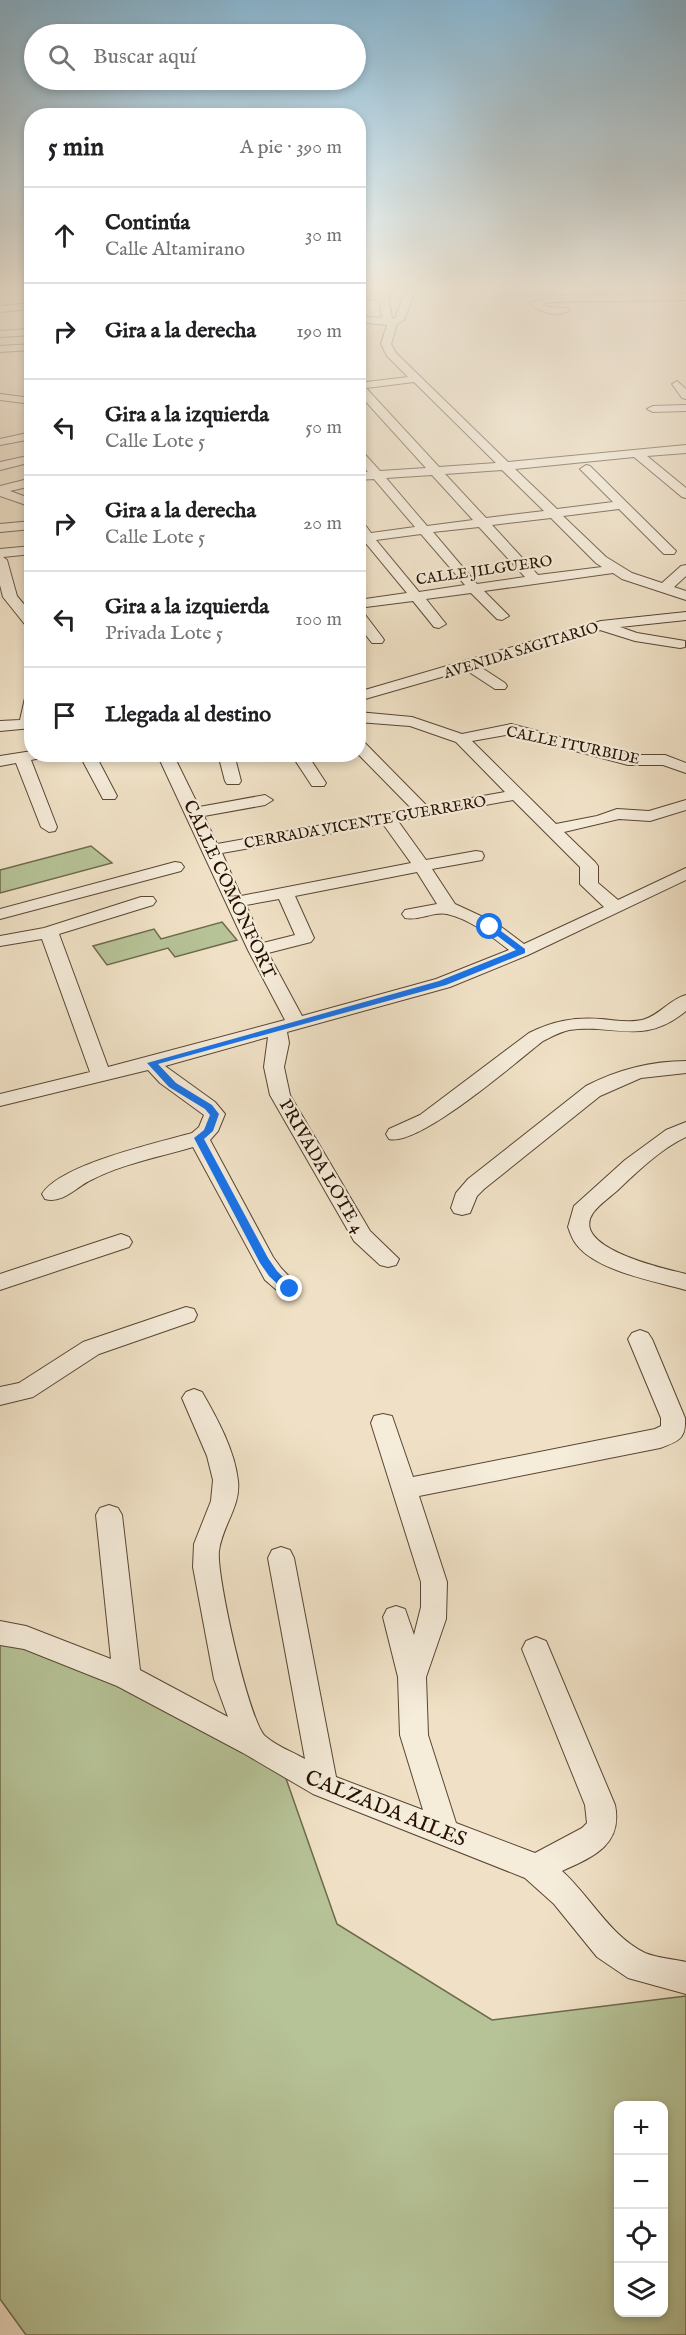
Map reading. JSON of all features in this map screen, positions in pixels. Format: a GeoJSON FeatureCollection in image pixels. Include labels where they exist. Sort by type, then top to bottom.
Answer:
{"type":"FeatureCollection","features":[{"type":"Feature","properties":{"kind":"street"},"geometry":{"type":"LineString","coordinates":[[9,396],[24,399]]}},
{"type":"Feature","properties":{"kind":"street"},"geometry":{"type":"LineString","coordinates":[[367,396],[535,580]]}},
{"type":"Feature","properties":{"kind":"street"},"geometry":{"type":"LineString","coordinates":[[433,396],[614,569],[686,596]]}},
{"type":"Feature","properties":{"kind":"street"},"geometry":{"type":"LineString","coordinates":[[666,397],[686,396]]}},
{"type":"Feature","properties":{"kind":"street"},"geometry":{"type":"LineString","coordinates":[[653,409],[686,408]]}},
{"type":"Feature","properties":{"kind":"street"},"geometry":{"type":"LineString","coordinates":[[0,428],[24,430]]}},
{"type":"Feature","properties":{"kind":"street"},"geometry":{"type":"LineString","coordinates":[[0,442],[24,437]]}},
{"type":"Feature","properties":{"kind":"street"},"geometry":{"type":"LineString","coordinates":[[366,471],[521,464],[686,449]]}},
{"type":"Feature","properties":{"kind":"street"},"geometry":{"type":"LineString","coordinates":[[636,453],[686,494]]}},
{"type":"Feature","properties":{"kind":"street"},"geometry":{"type":"LineString","coordinates":[[0,466],[24,460]]}},
{"type":"Feature","properties":{"kind":"street"},"geometry":{"type":"LineString","coordinates":[[366,462],[474,588],[502,616]]}},
{"type":"Feature","properties":{"kind":"street"},"geometry":{"type":"LineString","coordinates":[[586,469],[669,551]]}},
{"type":"Feature","properties":{"kind":"street"},"geometry":{"type":"LineString","coordinates":[[366,474],[375,472]]}},
{"type":"Feature","properties":{"kind":"street"},"geometry":{"type":"LineString","coordinates":[[0,491],[24,484]]}},
{"type":"Feature","properties":{"kind":"street"},"geometry":{"type":"LineString","coordinates":[[0,491],[24,500]]}},
{"type":"Feature","properties":{"kind":"street"},"geometry":{"type":"LineString","coordinates":[[0,504],[24,502]]}},
{"type":"Feature","properties":{"kind":"street"},"geometry":{"type":"LineString","coordinates":[[366,537],[425,532],[622,505]]}},
{"type":"Feature","properties":{"kind":"street"},"geometry":{"type":"LineString","coordinates":[[0,528],[24,526]]}},
{"type":"Feature","properties":{"kind":"street"},"geometry":{"type":"LineString","coordinates":[[366,540],[439,624]]}},
{"type":"Feature","properties":{"kind":"street"},"geometry":{"type":"LineString","coordinates":[[0,553],[24,551]]}},
{"type":"Feature","properties":{"kind":"street"},"geometry":{"type":"LineString","coordinates":[[0,560],[7,591],[24,613]]}},
{"type":"Feature","properties":{"kind":"street","name":"CALLE JILGUERO"},"geometry":{"type":"LineString","coordinates":[[366,603],[614,569]]}},
{"type":"Feature","properties":{"kind":"street"},"geometry":{"type":"LineString","coordinates":[[664,589],[686,569]]}},
{"type":"Feature","properties":{"kind":"street","name":"AVENIDA SAGITARIO"},"geometry":{"type":"LineString","coordinates":[[366,694],[470,666],[601,625],[686,616]]}},
{"type":"Feature","properties":{"kind":"street"},"geometry":{"type":"LineString","coordinates":[[601,625],[635,637],[680,644]]}},
{"type":"Feature","properties":{"kind":"street"},"geometry":{"type":"LineString","coordinates":[[366,626],[377,640]]}},
{"type":"Feature","properties":{"kind":"street"},"geometry":{"type":"LineString","coordinates":[[470,666],[500,686]]}},
{"type":"Feature","properties":{"kind":"street"},"geometry":{"type":"LineString","coordinates":[[366,718],[411,722],[461,739],[589,866],[589,884],[616,908]]}},
{"type":"Feature","properties":{"kind":"street"},"geometry":{"type":"LineString","coordinates":[[0,726],[24,724]]}},
{"type":"Feature","properties":{"kind":"street","name":"CALLE ITURBIDE"},"geometry":{"type":"LineString","coordinates":[[461,739],[511,729],[628,760],[665,760],[686,768]]}},
{"type":"Feature","properties":{"kind":"street"},"geometry":{"type":"LineString","coordinates":[[366,752],[423,811]]}},
{"type":"Feature","properties":{"kind":"street"},"geometry":{"type":"LineString","coordinates":[[0,761],[22,758],[49,828]]}},
{"type":"Feature","properties":{"kind":"street"},"geometry":{"type":"LineString","coordinates":[[91,762],[109,796]]}},
{"type":"Feature","properties":{"kind":"street","name":"CALLE COMONFORT"},"geometry":{"type":"LineString","coordinates":[[169,762],[236,902],[287,1026]]}},
{"type":"Feature","properties":{"kind":"street"},"geometry":{"type":"LineString","coordinates":[[228,762],[234,781]]}},
{"type":"Feature","properties":{"kind":"street"},"geometry":{"type":"LineString","coordinates":[[304,762],[318,783]]}},
{"type":"Feature","properties":{"kind":"street","name":"CERRADA VICENTE GUERRERO"},"geometry":{"type":"LineString","coordinates":[[212,850],[518,794]]}},
{"type":"Feature","properties":{"kind":"street"},"geometry":{"type":"LineString","coordinates":[[195,813],[265,800]]}},
{"type":"Feature","properties":{"kind":"street"},"geometry":{"type":"LineString","coordinates":[[551,830],[602,820],[617,814],[650,816],[686,805]]}},
{"type":"Feature","properties":{"kind":"street"},"geometry":{"type":"LineString","coordinates":[[387,818],[448,908]]}},
{"type":"Feature","properties":{"kind":"street"},"geometry":{"type":"LineString","coordinates":[[236,902],[423,868],[476,856]]}},
{"type":"Feature","properties":{"kind":"street"},"geometry":{"type":"LineString","coordinates":[[6,913],[175,867]]}},
{"type":"Feature","properties":{"kind":"street"},"geometry":{"type":"LineString","coordinates":[[0,1100],[152,1063],[442,983],[522,951],[686,873]]}},
{"type":"Feature","properties":{"kind":"street"},"geometry":{"type":"LineString","coordinates":[[256,950],[305,938],[285,892]]}},
{"type":"Feature","properties":{"kind":"street"},"geometry":{"type":"LineString","coordinates":[[0,941],[47,931],[147,902]]}},
{"type":"Feature","properties":{"kind":"street"},"geometry":{"type":"LineString","coordinates":[[44,903],[52,910],[56,918],[47,931]]}},
{"type":"Feature","properties":{"kind":"street"},"geometry":{"type":"LineString","coordinates":[[411,914],[448,908],[490,927],[522,951]]}},
{"type":"Feature","properties":{"kind":"street"},"geometry":{"type":"LineString","coordinates":[[6,913],[26,927],[47,931]]}},
{"type":"Feature","properties":{"kind":"street"},"geometry":{"type":"LineString","coordinates":[[47,931],[101,1075]]}},
{"type":"Feature","properties":{"kind":"street"},"geometry":{"type":"LineString","coordinates":[[396,1134],[427,1120],[536,1037],[555,1028],[574,1024],[618,1028],[639,1026],[657,1022],[672,1014],[686,1001]]}},
{"type":"Feature","properties":{"kind":"street","name":"PRIVADA LOTE 4"},"geometry":{"type":"LineString","coordinates":[[287,1026],[279,1044],[274,1067],[280,1095],[362,1236],[388,1259]]}},
{"type":"Feature","properties":{"kind":"street"},"geometry":{"type":"LineString","coordinates":[[53,1194],[82,1175],[110,1164],[199,1138],[208,1131],[215,1114],[209,1107],[172,1085],[152,1063]]}},
{"type":"Feature","properties":{"kind":"street"},"geometry":{"type":"LineString","coordinates":[[462,1208],[467,1193],[476,1184],[593,1091],[611,1080],[639,1072],[686,1067]]}},
{"type":"Feature","properties":{"kind":"street"},"geometry":{"type":"LineString","coordinates":[[686,1129],[668,1137],[654,1148],[582,1211],[577,1221],[579,1232],[587,1244],[605,1256],[686,1282]]}},
{"type":"Feature","properties":{"kind":"street"},"geometry":{"type":"LineString","coordinates":[[199,1138],[264,1260],[273,1274],[290,1289]]}},
{"type":"Feature","properties":{"kind":"street"},"geometry":{"type":"LineString","coordinates":[[0,1282],[121,1242]]}},
{"type":"Feature","properties":{"kind":"street"},"geometry":{"type":"LineString","coordinates":[[0,1396],[25,1391],[91,1348],[186,1316]]}},
{"type":"Feature","properties":{"kind":"street"},"geometry":{"type":"LineString","coordinates":[[404,1489],[660,1438],[674,1431],[673,1418],[640,1339]]}},
{"type":"Feature","properties":{"kind":"street"},"geometry":{"type":"LineString","coordinates":[[194,1398],[225,1475],[226,1490],[223,1503],[208,1535],[204,1551],[228,1679],[253,1744]]}},
{"type":"Feature","properties":{"kind":"street"},"geometry":{"type":"LineString","coordinates":[[383,1423],[435,1582],[437,1597],[436,1610],[412,1677]]}},
{"type":"Feature","properties":{"kind":"street"},"geometry":{"type":"LineString","coordinates":[[108,1515],[127,1677]]}},
{"type":"Feature","properties":{"kind":"street"},"geometry":{"type":"LineString","coordinates":[[281,1558],[317,1742],[323,1785]]}},
{"type":"Feature","properties":{"kind":"street"},"geometry":{"type":"LineString","coordinates":[[396,1617],[412,1677],[414,1735],[444,1832]]}},
{"type":"Feature","properties":{"kind":"street","name":"CALZADA AILES"},"geometry":{"type":"LineString","coordinates":[[0,1633],[26,1638],[127,1677],[253,1744],[323,1785],[536,1868],[565,1894],[608,1946],[639,1967],[686,1978]]}},
{"type":"Feature","properties":{"kind":"street"},"geometry":{"type":"LineString","coordinates":[[536,1649],[600,1806],[603,1820],[598,1833],[587,1842],[536,1868]]}},
{"type":"Feature","properties":{"kind":"green space"},"geometry":{"type":"Polygon","coordinates":[[[91,846],[112,863],[0,893],[0,870],[91,846]]]}},
{"type":"Feature","properties":{"kind":"green space"},"geometry":{"type":"Polygon","coordinates":[[[222,922],[237,940],[175,957],[168,948],[107,965],[93,946],[154,929],[161,939],[222,922]]]}},
{"type":"Feature","properties":{"kind":"green space"},"geometry":{"type":"Polygon","coordinates":[[[0,1636],[120,1679],[283,1770],[337,1924],[492,2020],[686,1996],[686,2335],[26,2335],[0,2299],[0,1636]]]}},
{"type":"Feature","properties":{"kind":"route"},"geometry":{"type":"LineString","coordinates":[[290,1289],[273,1274],[264,1260],[199,1138],[208,1131],[215,1114],[209,1107],[172,1085],[160,1075],[152,1063],[442,983],[522,951],[490,927]]}}]}
